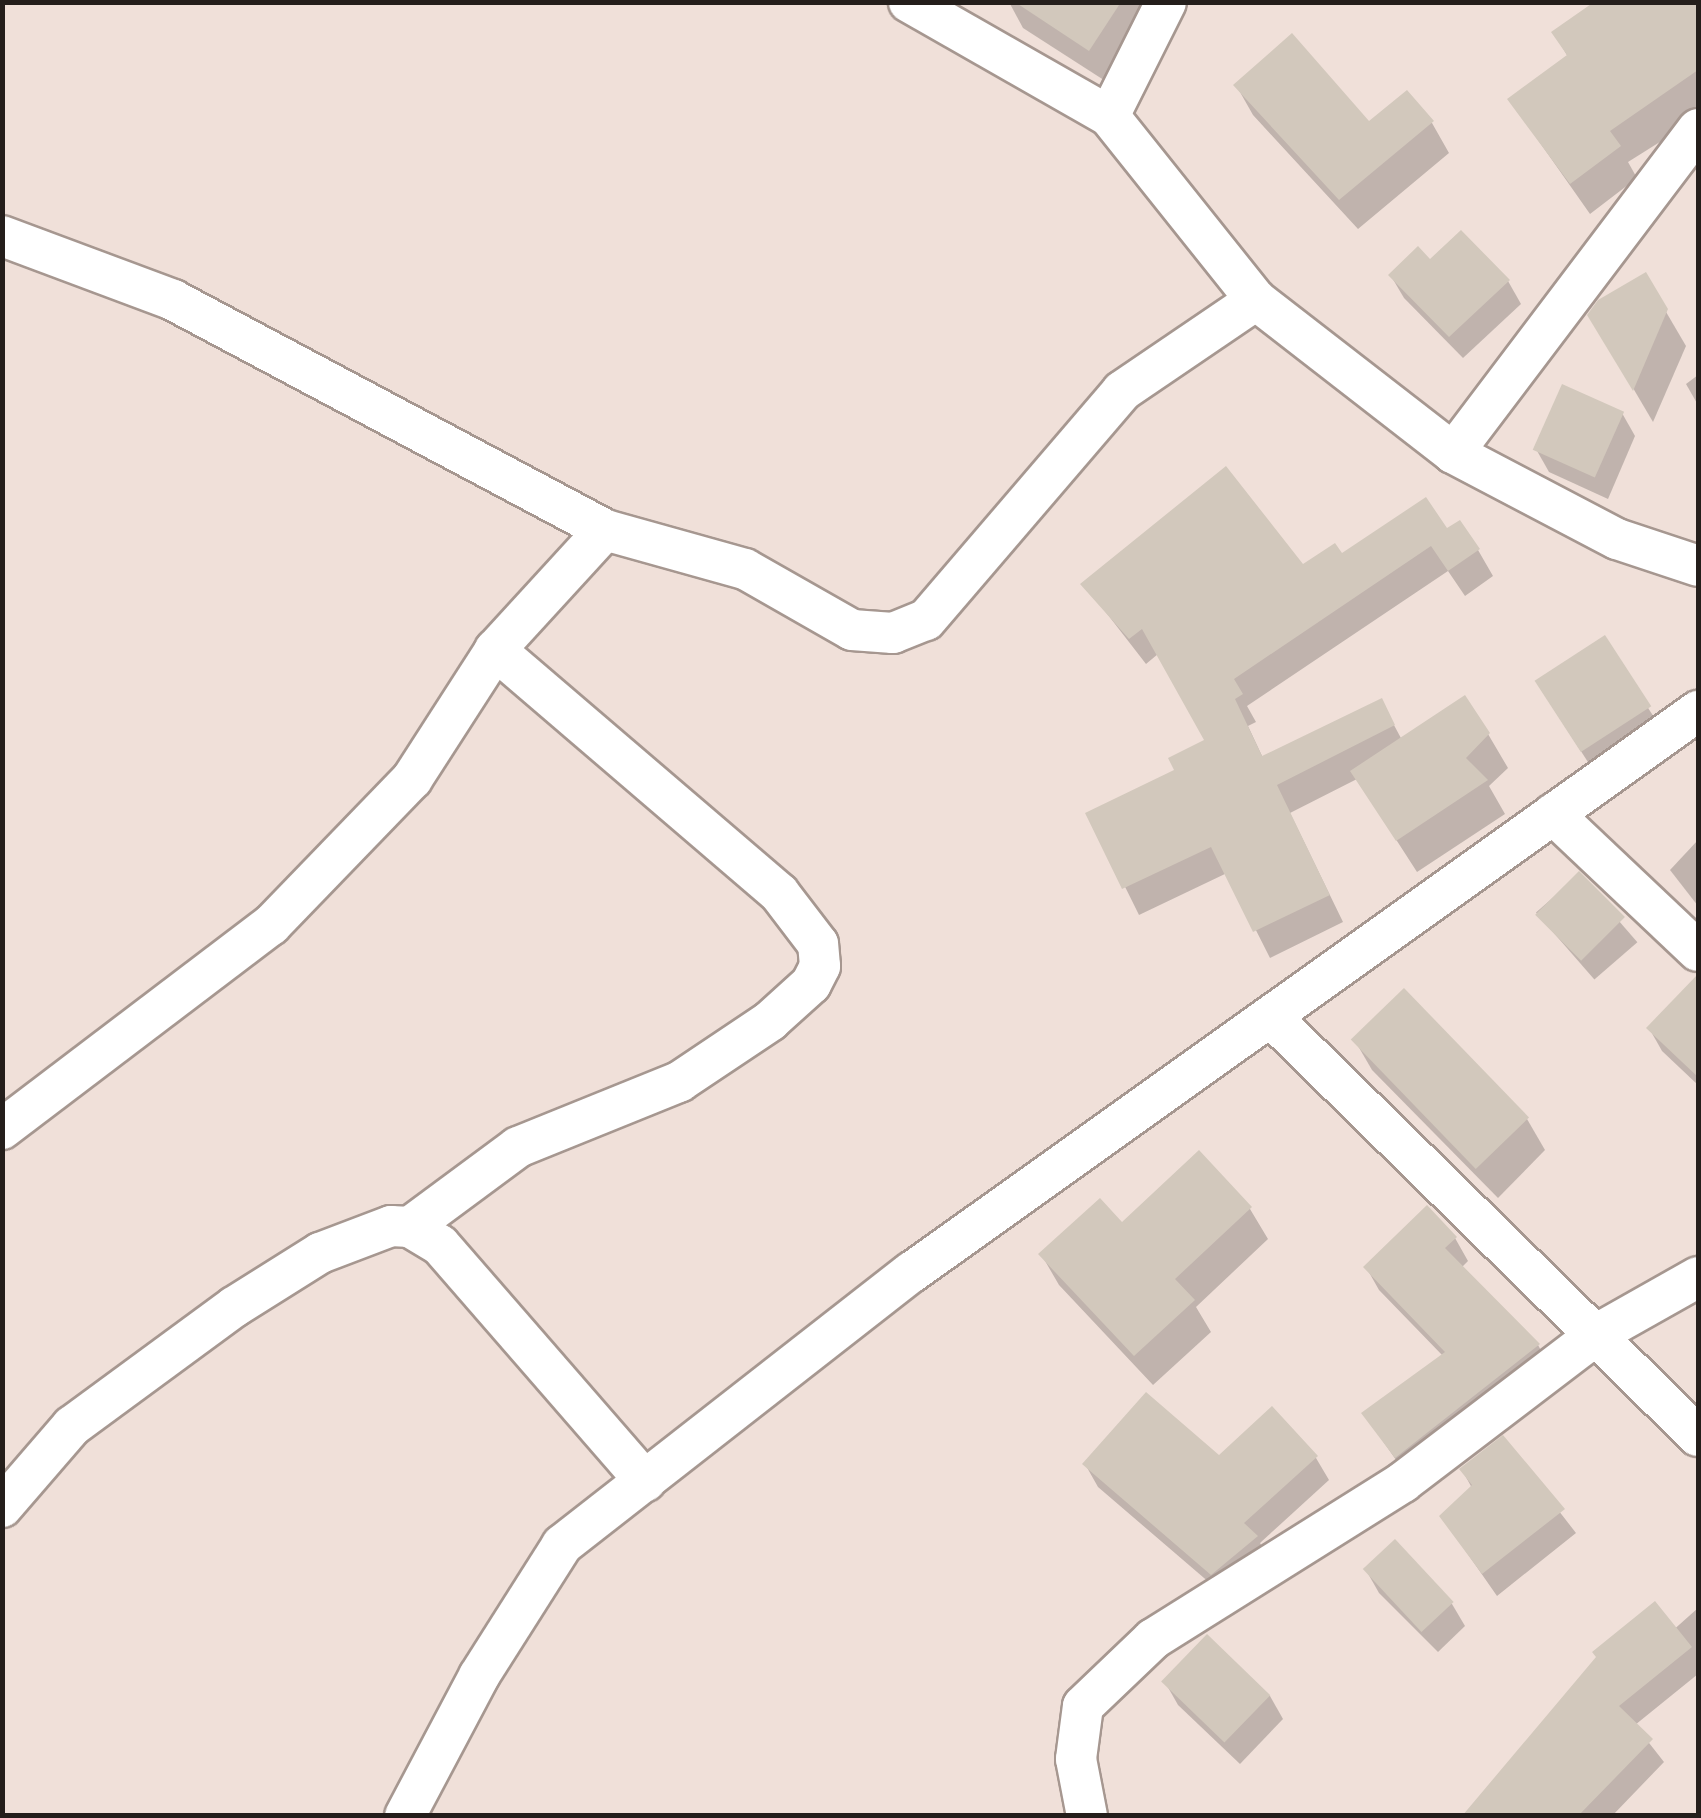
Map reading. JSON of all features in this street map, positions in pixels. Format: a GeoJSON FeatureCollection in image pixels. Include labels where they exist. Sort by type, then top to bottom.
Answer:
{"type":"FeatureCollection","features":[{"type":"Feature","properties":{"kind":"street"},"geometry":{"type":"LineString","coordinates":[[909,2],[1109,116],[1256,300],[1453,453],[1618,539],[1698,566]]}},
{"type":"Feature","properties":{"kind":"street"},"geometry":{"type":"LineString","coordinates":[[1109,116],[1166,2]]}},
{"type":"Feature","properties":{"kind":"street"},"geometry":{"type":"LineString","coordinates":[[1453,453],[1698,129]]}},
{"type":"Feature","properties":{"kind":"street"},"geometry":{"type":"LineString","coordinates":[[2,236],[173,300],[606,530],[746,569],[852,630],[893,633],[926,620],[1122,391],[1256,300]]}},
{"type":"Feature","properties":{"kind":"street"},"geometry":{"type":"LineString","coordinates":[[2,1129],[271,925],[412,780],[495,650],[606,530]]}},
{"type":"Feature","properties":{"kind":"street"},"geometry":{"type":"LineString","coordinates":[[410,1227],[518,1147],[679,1082],[770,1021],[811,984],[820,966],[818,944],[779,892],[495,650]]}},
{"type":"Feature","properties":{"kind":"street"},"geometry":{"type":"LineString","coordinates":[[405,1816],[479,1676],[562,1546],[912,1272],[1698,710]]}},
{"type":"Feature","properties":{"kind":"street"},"geometry":{"type":"LineString","coordinates":[[1552,814],[1698,951]]}},
{"type":"Feature","properties":{"kind":"street"},"geometry":{"type":"LineString","coordinates":[[1272,1017],[1698,1436]]}},
{"type":"Feature","properties":{"kind":"street"},"geometry":{"type":"LineString","coordinates":[[2,1507],[72,1426],[234,1308],[320,1254],[391,1226],[410,1227],[440,1245],[646,1480]]}},
{"type":"Feature","properties":{"kind":"street"},"geometry":{"type":"LineString","coordinates":[[1087,1816],[1076,1760],[1083,1706],[1154,1638],[1404,1482],[1598,1334],[1698,1277]]}},
{"type":"Feature","properties":{"kind":"building"},"geometry":{"type":"Polygon","coordinates":[[[1015,2],[1121,2],[1089,51],[1015,2]]]}},
{"type":"Feature","properties":{"kind":"building"},"geometry":{"type":"Polygon","coordinates":[[[1594,2],[1698,2],[1698,70],[1610,131],[1621,146],[1570,184],[1507,99],[1567,55],[1551,32],[1594,2]]]}},
{"type":"Feature","properties":{"kind":"building"},"geometry":{"type":"Polygon","coordinates":[[[1292,33],[1369,121],[1407,90],[1434,121],[1339,200],[1233,85],[1292,33]]]}},
{"type":"Feature","properties":{"kind":"building"},"geometry":{"type":"Polygon","coordinates":[[[1461,230],[1510,280],[1449,337],[1388,275],[1418,246],[1430,259],[1461,230]]]}},
{"type":"Feature","properties":{"kind":"building"},"geometry":{"type":"Polygon","coordinates":[[[1646,272],[1668,309],[1633,391],[1587,315],[1598,300],[1646,272]]]}},
{"type":"Feature","properties":{"kind":"building"},"geometry":{"type":"Polygon","coordinates":[[[1562,384],[1624,412],[1595,477],[1533,450],[1562,384]]]}},
{"type":"Feature","properties":{"kind":"building"},"geometry":{"type":"Polygon","coordinates":[[[1226,466],[1303,564],[1335,543],[1342,553],[1426,497],[1447,528],[1460,520],[1480,549],[1448,571],[1431,546],[1234,679],[1243,694],[1235,699],[1262,756],[1382,698],[1395,725],[1277,785],[1330,895],[1253,932],[1211,847],[1122,889],[1085,813],[1174,770],[1168,758],[1204,740],[1142,629],[1129,639],[1080,584],[1226,466]]]}},
{"type":"Feature","properties":{"kind":"building"},"geometry":{"type":"Polygon","coordinates":[[[1605,635],[1651,706],[1581,752],[1535,681],[1605,635]]]}},
{"type":"Feature","properties":{"kind":"building"},"geometry":{"type":"Polygon","coordinates":[[[1465,695],[1490,733],[1466,758],[1488,780],[1396,841],[1350,771],[1465,695]]]}},
{"type":"Feature","properties":{"kind":"building"},"geometry":{"type":"Polygon","coordinates":[[[1579,871],[1625,917],[1581,961],[1535,915],[1579,871]]]}},
{"type":"Feature","properties":{"kind":"building"},"geometry":{"type":"Polygon","coordinates":[[[1698,974],[1698,1077],[1646,1028],[1698,974]]]}},
{"type":"Feature","properties":{"kind":"building"},"geometry":{"type":"Polygon","coordinates":[[[1404,988],[1529,1117],[1476,1169],[1351,1039],[1404,988]]]}},
{"type":"Feature","properties":{"kind":"building"},"geometry":{"type":"Polygon","coordinates":[[[1199,1150],[1252,1207],[1175,1279],[1195,1300],[1134,1356],[1038,1254],[1100,1198],[1122,1222],[1199,1150]]]}},
{"type":"Feature","properties":{"kind":"building"},"geometry":{"type":"Polygon","coordinates":[[[1427,1205],[1457,1237],[1445,1248],[1540,1344],[1395,1458],[1361,1413],[1445,1352],[1363,1267],[1427,1205]]]}},
{"type":"Feature","properties":{"kind":"building"},"geometry":{"type":"Polygon","coordinates":[[[1146,1392],[1219,1455],[1272,1406],[1318,1456],[1244,1523],[1258,1536],[1211,1575],[1082,1464],[1146,1392]]]}},
{"type":"Feature","properties":{"kind":"building"},"geometry":{"type":"Polygon","coordinates":[[[1503,1435],[1565,1509],[1482,1574],[1439,1516],[1472,1485],[1459,1469],[1503,1435]]]}},
{"type":"Feature","properties":{"kind":"building"},"geometry":{"type":"Polygon","coordinates":[[[1395,1539],[1454,1602],[1421,1632],[1363,1569],[1395,1539]]]}},
{"type":"Feature","properties":{"kind":"building"},"geometry":{"type":"Polygon","coordinates":[[[1655,1601],[1692,1647],[1619,1706],[1653,1739],[1578,1816],[1462,1816],[1596,1657],[1592,1652],[1655,1601]]]}},
{"type":"Feature","properties":{"kind":"building"},"geometry":{"type":"Polygon","coordinates":[[[1207,1634],[1270,1695],[1224,1743],[1161,1681],[1207,1634]]]}}]}
